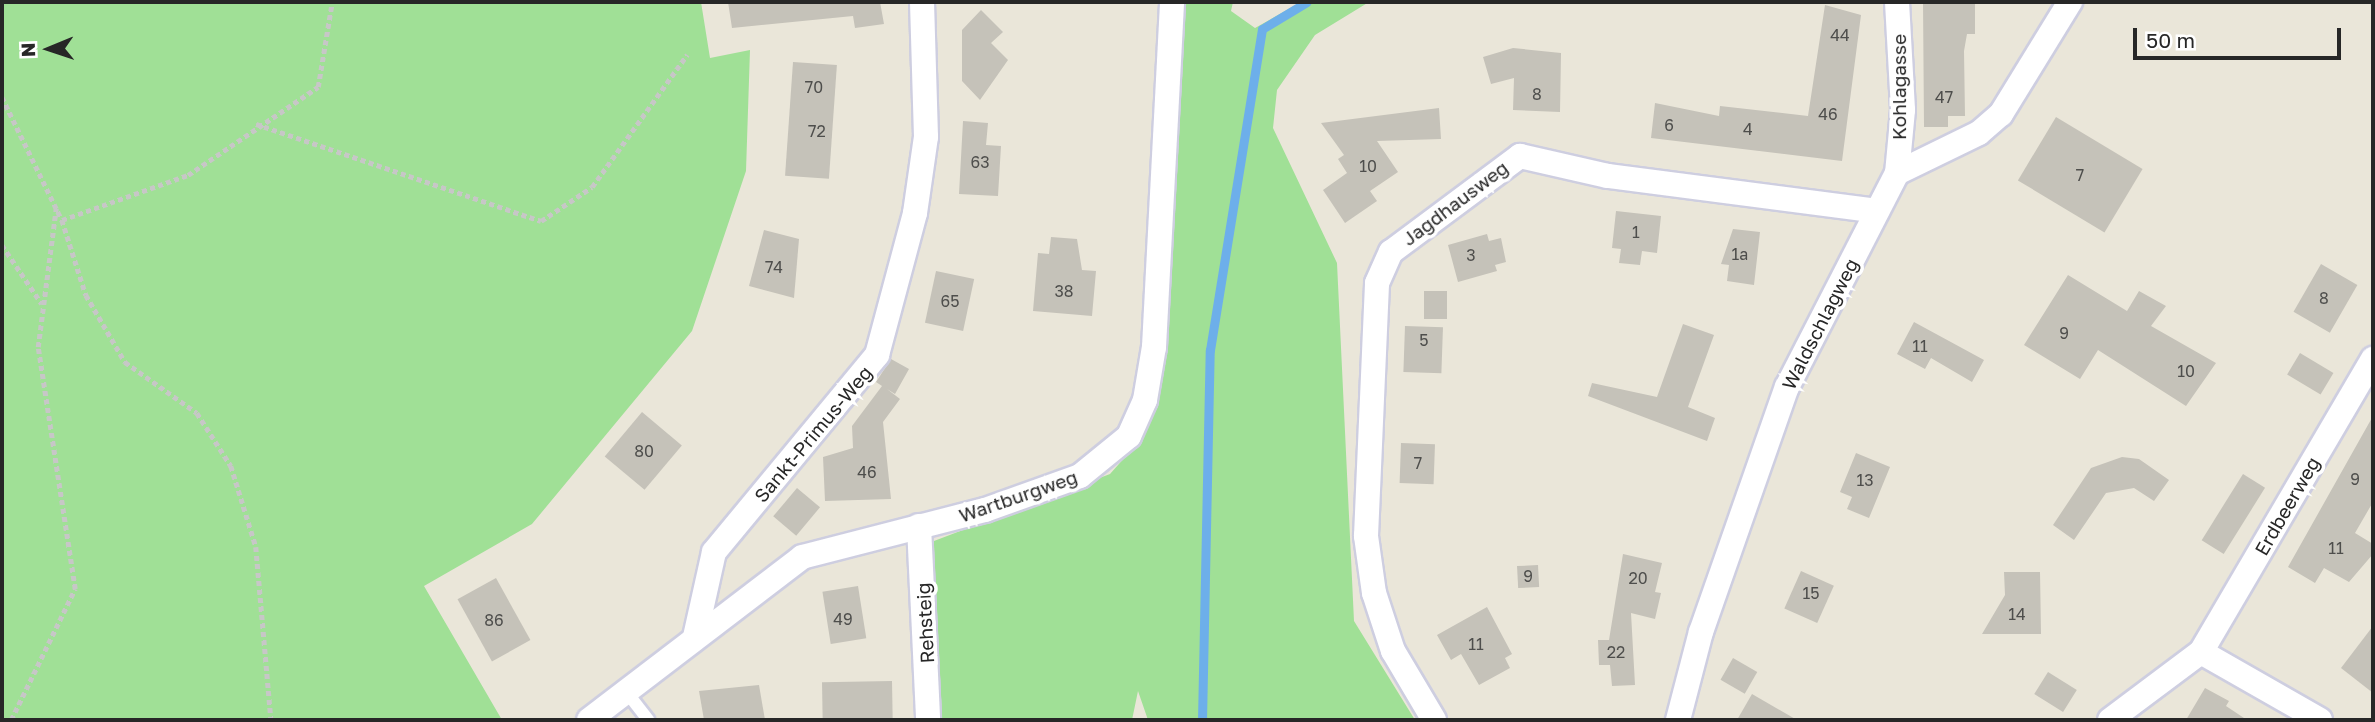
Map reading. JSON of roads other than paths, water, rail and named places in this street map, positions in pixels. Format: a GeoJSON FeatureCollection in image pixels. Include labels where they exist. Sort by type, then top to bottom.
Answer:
{"type":"FeatureCollection","features":[{"type":"Feature","properties":{"kind":"street","name":"Sankt-Primus-Weg"},"geometry":{"type":"LineString","coordinates":[[695,637],[704,575],[714,552],[877,355],[915,213],[926,137],[922,2]]}},
{"type":"Feature","properties":{"kind":"street","name":"Wartburgweg"},"geometry":{"type":"LineString","coordinates":[[695,637],[802,556],[919,526],[1080,476],[1129,436],[1145,400],[1154,348],[1172,2]]}},
{"type":"Feature","properties":{"kind":"street","name":"Kohlagasse"},"geometry":{"type":"LineString","coordinates":[[1897,2],[1903,110],[1897,173]]}},
{"type":"Feature","properties":{"kind":"street"},"geometry":{"type":"LineString","coordinates":[[1897,173],[1979,133],[2000,114],[2070,2]]}},
{"type":"Feature","properties":{"kind":"street","name":"Jagdhausweg"},"geometry":{"type":"LineString","coordinates":[[1434,720],[1393,651],[1374,593],[1366,536],[1377,283],[1391,252],[1520,156],[1608,176],[1877,211]]}},
{"type":"Feature","properties":{"kind":"street","name":"Waldschlagweg"},"geometry":{"type":"LineString","coordinates":[[1678,720],[1702,632],[1787,387],[1897,173]]}},
{"type":"Feature","properties":{"kind":"street","name":"Erdbeerweg"},"geometry":{"type":"LineString","coordinates":[[2110,720],[2201,652],[2373,359]]}},
{"type":"Feature","properties":{"kind":"street","name":"Rehsteig"},"geometry":{"type":"LineString","coordinates":[[919,526],[929,720]]}},
{"type":"Feature","properties":{"kind":"street"},"geometry":{"type":"LineString","coordinates":[[589,720],[628,694],[695,637]]}},
{"type":"Feature","properties":{"kind":"street"},"geometry":{"type":"LineString","coordinates":[[2201,652],[2320,720]]}},
{"type":"Feature","properties":{"kind":"lane"},"geometry":{"type":"LineString","coordinates":[[628,694],[648,720]]}},
{"type":"Feature","properties":{"kind":"waterway"},"geometry":{"type":"LineString","coordinates":[[1202,720],[1210,350],[1262,29],[1307,2]]}}]}
